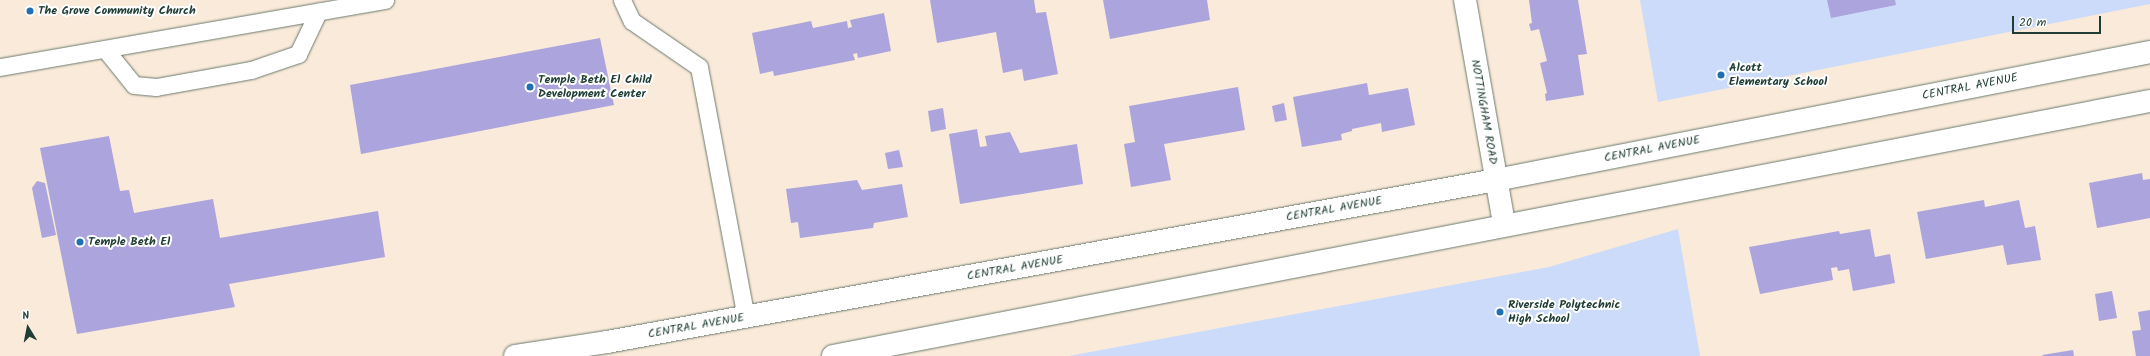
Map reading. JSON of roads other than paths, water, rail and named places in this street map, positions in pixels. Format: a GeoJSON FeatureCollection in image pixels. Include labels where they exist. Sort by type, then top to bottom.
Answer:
{"type":"FeatureCollection","features":[{"type":"Feature","properties":{"kind":"main road","name":"NOTTINGHAM ROAD"},"geometry":{"type":"LineString","coordinates":[[1465,0],[1504,224]]}},
{"type":"Feature","properties":{"kind":"main road","name":"CENTRAL AVENUE"},"geometry":{"type":"LineString","coordinates":[[516,356],[746,316],[1496,180],[2150,52]]}},
{"type":"Feature","properties":{"kind":"main road"},"geometry":{"type":"LineString","coordinates":[[832,356],[1504,224],[2150,100]]}},
{"type":"Feature","properties":{"kind":"lane"},"geometry":{"type":"LineString","coordinates":[[0,67],[385,0]]}},
{"type":"Feature","properties":{"kind":"lane"},"geometry":{"type":"LineString","coordinates":[[622,0],[632,20],[699,67],[746,316]]}},
{"type":"Feature","properties":{"kind":"lane"},"geometry":{"type":"LineString","coordinates":[[105,49],[134,85],[156,87],[251,70],[298,54],[318,12]]}},
{"type":"Feature","properties":{"kind":"place","name":"The Grove Community Church"},"geometry":{"type":"Point","coordinates":[30,11]}},
{"type":"Feature","properties":{"kind":"place","name":"Alcott Elementary School"},"geometry":{"type":"Point","coordinates":[1721,75]}},
{"type":"Feature","properties":{"kind":"place","name":"Temple Beth El Child Development Center"},"geometry":{"type":"Point","coordinates":[530,87]}},
{"type":"Feature","properties":{"kind":"place","name":"Temple Beth El"},"geometry":{"type":"Point","coordinates":[80,242]}},
{"type":"Feature","properties":{"kind":"place","name":"Riverside Polytechnic High School"},"geometry":{"type":"Point","coordinates":[1500,312]}}]}
